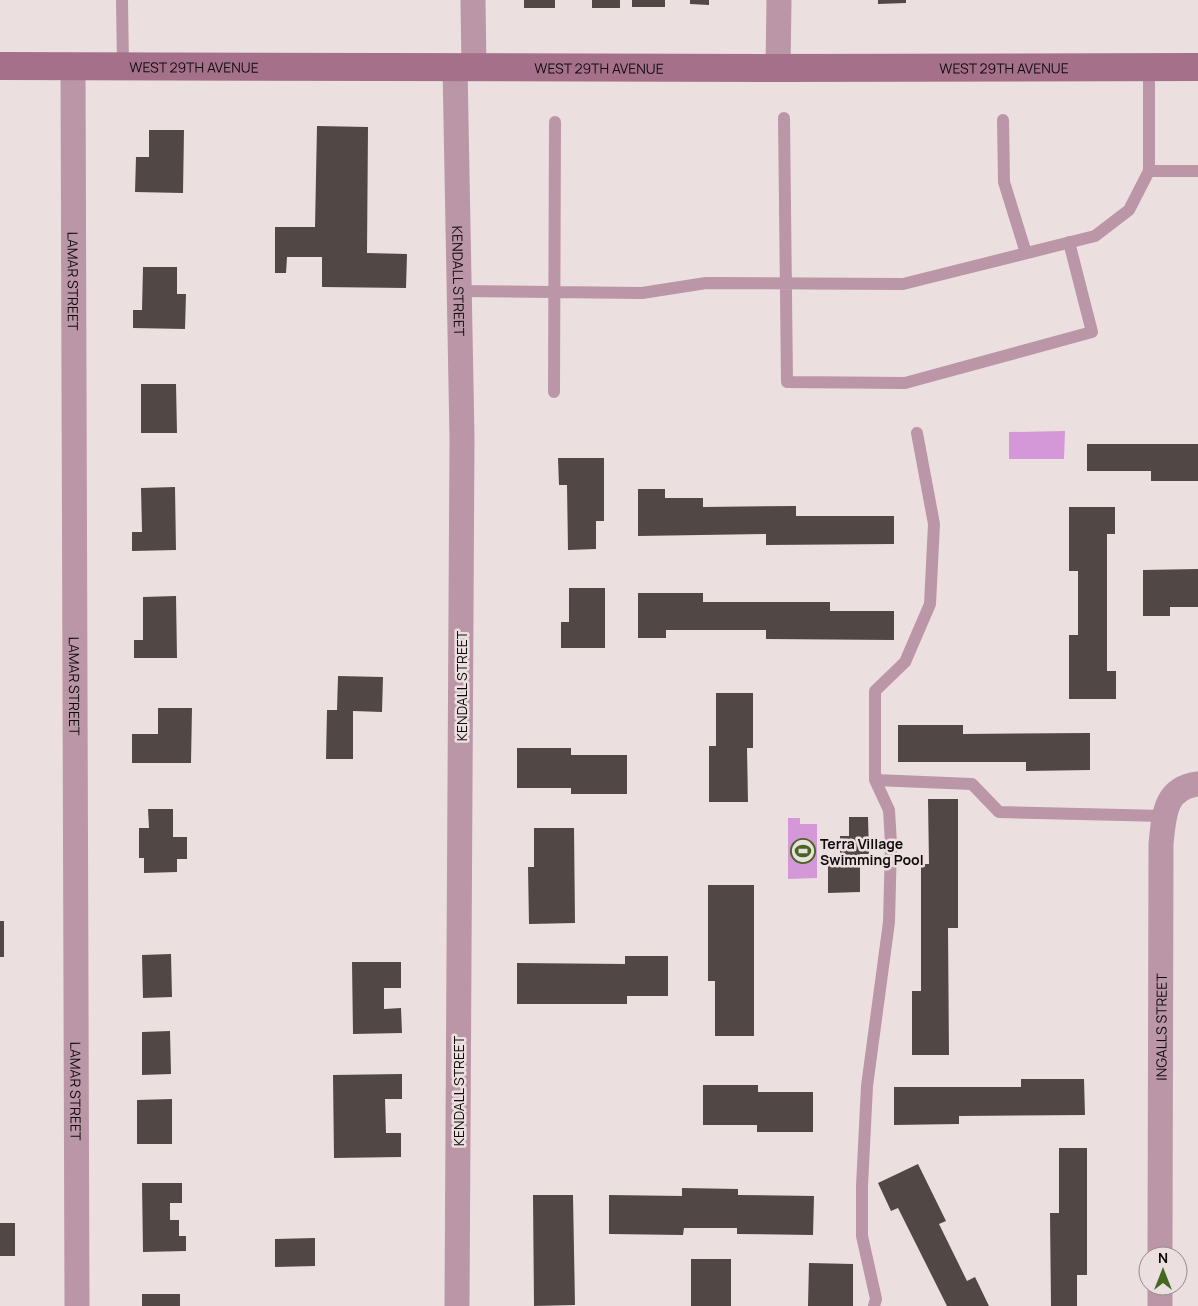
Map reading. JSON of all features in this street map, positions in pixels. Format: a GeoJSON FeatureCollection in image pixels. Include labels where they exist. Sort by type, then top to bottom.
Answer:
{"type":"FeatureCollection","features":[{"type":"Feature","properties":{"kind":"street","name":"KENDALL STREET"},"geometry":{"type":"LineString","coordinates":[[457,1306],[462,438],[459,291],[464,67],[474,0]]}},
{"type":"Feature","properties":{"kind":"street"},"geometry":{"type":"LineString","coordinates":[[778,68],[779,0]]}},
{"type":"Feature","properties":{"kind":"street","name":"WEST 29TH AVENUE"},"geometry":{"type":"LineString","coordinates":[[0,66],[1198,67]]}},
{"type":"Feature","properties":{"kind":"street","name":"LAMAR STREET"},"geometry":{"type":"LineString","coordinates":[[73,66],[77,1306]]}},
{"type":"Feature","properties":{"kind":"street"},"geometry":{"type":"LineString","coordinates":[[1167,807],[1187,786],[1198,784]]}},
{"type":"Feature","properties":{"kind":"street","name":"INGALLS STREET"},"geometry":{"type":"LineString","coordinates":[[1160,1246],[1161,844],[1167,807]]}},
{"type":"Feature","properties":{"kind":"lane"},"geometry":{"type":"LineString","coordinates":[[122,0],[123,66]]}},
{"type":"Feature","properties":{"kind":"lane"},"geometry":{"type":"LineString","coordinates":[[459,291],[642,293],[706,283],[903,284],[1095,236],[1129,210],[1148,171],[1149,67]]}},
{"type":"Feature","properties":{"kind":"lane"},"geometry":{"type":"LineString","coordinates":[[784,118],[787,382],[905,383],[1092,332],[1069,242]]}},
{"type":"Feature","properties":{"kind":"lane"},"geometry":{"type":"LineString","coordinates":[[1003,120],[1004,182],[1026,253]]}},
{"type":"Feature","properties":{"kind":"lane"},"geometry":{"type":"LineString","coordinates":[[554,392],[555,122]]}},
{"type":"Feature","properties":{"kind":"lane"},"geometry":{"type":"LineString","coordinates":[[1148,171],[1198,171]]}},
{"type":"Feature","properties":{"kind":"lane"},"geometry":{"type":"LineString","coordinates":[[874,1306],[876,1300],[862,1236],[862,1186],[866,1086],[889,922],[891,844],[888,810],[876,780],[876,691],[905,662],[930,604],[934,524],[917,433]]}},
{"type":"Feature","properties":{"kind":"lane"},"geometry":{"type":"LineString","coordinates":[[876,780],[972,784],[999,812],[1167,807]]}},
{"type":"Feature","properties":{"kind":"shaded area"},"geometry":{"type":"Polygon","coordinates":[[[1065,431],[1064,459],[1009,459],[1009,432],[1065,431]]]}},
{"type":"Feature","properties":{"kind":"shaded area","name":"Terra Village Swimming Pool"},"geometry":{"type":"Polygon","coordinates":[[[788,818],[800,818],[800,824],[817,824],[817,878],[788,879],[788,818]]]}},
{"type":"Feature","properties":{"kind":"building"},"geometry":{"type":"Polygon","coordinates":[[[524,0],[555,0],[555,8],[524,8],[524,0]]]}},
{"type":"Feature","properties":{"kind":"building"},"geometry":{"type":"Polygon","coordinates":[[[592,0],[620,0],[620,8],[592,8],[592,0]]]}},
{"type":"Feature","properties":{"kind":"building"},"geometry":{"type":"Polygon","coordinates":[[[632,0],[665,0],[665,7],[632,7],[632,0]]]}},
{"type":"Feature","properties":{"kind":"building"},"geometry":{"type":"Polygon","coordinates":[[[690,0],[709,0],[709,5],[690,4],[690,0]]]}},
{"type":"Feature","properties":{"kind":"building"},"geometry":{"type":"Polygon","coordinates":[[[878,0],[906,0],[906,3],[878,4],[878,0]]]}},
{"type":"Feature","properties":{"kind":"building"},"geometry":{"type":"Polygon","coordinates":[[[317,126],[368,127],[367,253],[407,254],[406,288],[322,287],[322,257],[287,257],[286,273],[275,273],[275,227],[315,227],[317,126]]]}},
{"type":"Feature","properties":{"kind":"building"},"geometry":{"type":"Polygon","coordinates":[[[149,130],[184,130],[183,193],[135,192],[136,157],[149,157],[149,130]]]}},
{"type":"Feature","properties":{"kind":"building"},"geometry":{"type":"Polygon","coordinates":[[[143,267],[177,267],[177,294],[186,294],[185,329],[133,328],[133,310],[142,310],[143,267]]]}},
{"type":"Feature","properties":{"kind":"building"},"geometry":{"type":"Polygon","coordinates":[[[141,384],[176,384],[177,433],[141,433],[141,384]]]}},
{"type":"Feature","properties":{"kind":"building"},"geometry":{"type":"Polygon","coordinates":[[[1087,444],[1198,444],[1198,481],[1151,481],[1151,471],[1087,471],[1087,444]]]}},
{"type":"Feature","properties":{"kind":"building"},"geometry":{"type":"Polygon","coordinates":[[[558,458],[604,458],[604,521],[596,521],[596,549],[568,550],[567,485],[559,485],[558,458]]]}},
{"type":"Feature","properties":{"kind":"building"},"geometry":{"type":"Polygon","coordinates":[[[175,487],[176,550],[132,551],[132,532],[142,532],[141,488],[175,487]]]}},
{"type":"Feature","properties":{"kind":"building"},"geometry":{"type":"Polygon","coordinates":[[[638,489],[665,489],[665,498],[703,498],[703,507],[796,506],[796,516],[894,516],[894,544],[766,545],[766,534],[638,536],[638,489]]]}},
{"type":"Feature","properties":{"kind":"building"},"geometry":{"type":"Polygon","coordinates":[[[1069,507],[1115,507],[1115,534],[1107,534],[1107,671],[1116,671],[1116,699],[1069,699],[1069,635],[1078,635],[1078,571],[1069,571],[1069,507]]]}},
{"type":"Feature","properties":{"kind":"building"},"geometry":{"type":"Polygon","coordinates":[[[1198,569],[1198,607],[1170,607],[1170,616],[1143,616],[1143,570],[1198,569]]]}},
{"type":"Feature","properties":{"kind":"building"},"geometry":{"type":"Polygon","coordinates":[[[569,588],[605,588],[605,648],[561,648],[561,622],[569,622],[569,588]]]}},
{"type":"Feature","properties":{"kind":"building"},"geometry":{"type":"Polygon","coordinates":[[[638,593],[703,593],[703,602],[830,602],[830,611],[894,611],[894,640],[766,639],[766,630],[666,630],[666,638],[638,638],[638,593]]]}},
{"type":"Feature","properties":{"kind":"building"},"geometry":{"type":"Polygon","coordinates":[[[176,596],[177,658],[134,658],[134,640],[143,640],[143,597],[176,596]]]}},
{"type":"Feature","properties":{"kind":"building"},"geometry":{"type":"Polygon","coordinates":[[[338,676],[383,677],[382,712],[353,711],[353,759],[326,759],[327,710],[337,710],[338,676]]]}},
{"type":"Feature","properties":{"kind":"building"},"geometry":{"type":"Polygon","coordinates":[[[716,693],[753,693],[753,748],[747,748],[748,802],[709,802],[709,746],[716,746],[716,693]]]}},
{"type":"Feature","properties":{"kind":"building"},"geometry":{"type":"Polygon","coordinates":[[[158,708],[192,708],[191,763],[132,763],[132,734],[158,734],[158,708]]]}},
{"type":"Feature","properties":{"kind":"building"},"geometry":{"type":"Polygon","coordinates":[[[898,725],[963,725],[963,734],[1090,733],[1090,770],[1026,771],[1026,762],[898,762],[898,725]]]}},
{"type":"Feature","properties":{"kind":"building"},"geometry":{"type":"Polygon","coordinates":[[[517,748],[571,748],[571,755],[627,755],[627,794],[571,794],[571,788],[517,788],[517,748]]]}},
{"type":"Feature","properties":{"kind":"building"},"geometry":{"type":"Polygon","coordinates":[[[928,799],[958,799],[958,928],[948,928],[949,1055],[912,1055],[912,991],[921,991],[921,864],[929,864],[928,799]]]}},
{"type":"Feature","properties":{"kind":"building"},"geometry":{"type":"Polygon","coordinates":[[[148,809],[173,809],[173,837],[187,837],[187,859],[177,859],[177,872],[144,873],[144,858],[139,858],[139,828],[149,828],[148,809]]]}},
{"type":"Feature","properties":{"kind":"building"},"geometry":{"type":"Polygon","coordinates":[[[849,817],[868,817],[869,854],[860,854],[860,892],[828,893],[828,855],[840,855],[840,836],[849,836],[849,817]]]}},
{"type":"Feature","properties":{"kind":"building"},"geometry":{"type":"Polygon","coordinates":[[[534,828],[574,828],[575,923],[529,924],[528,867],[534,867],[534,828]]]}},
{"type":"Feature","properties":{"kind":"building"},"geometry":{"type":"Polygon","coordinates":[[[708,885],[754,885],[754,1036],[715,1036],[715,981],[708,981],[708,885]]]}},
{"type":"Feature","properties":{"kind":"building"},"geometry":{"type":"Polygon","coordinates":[[[0,921],[4,921],[4,957],[0,957],[0,921]]]}},
{"type":"Feature","properties":{"kind":"building"},"geometry":{"type":"Polygon","coordinates":[[[171,954],[172,997],[143,998],[142,955],[171,954]]]}},
{"type":"Feature","properties":{"kind":"building"},"geometry":{"type":"Polygon","coordinates":[[[625,956],[668,956],[668,996],[627,996],[627,1004],[517,1004],[517,963],[625,964],[625,956]]]}},
{"type":"Feature","properties":{"kind":"building"},"geometry":{"type":"Polygon","coordinates":[[[352,962],[401,962],[401,988],[384,988],[384,1009],[401,1008],[402,1033],[353,1034],[352,962]]]}},
{"type":"Feature","properties":{"kind":"building"},"geometry":{"type":"Polygon","coordinates":[[[170,1031],[171,1074],[142,1075],[142,1032],[170,1031]]]}},
{"type":"Feature","properties":{"kind":"building"},"geometry":{"type":"Polygon","coordinates":[[[402,1074],[402,1099],[385,1099],[386,1133],[401,1133],[401,1157],[334,1158],[333,1075],[402,1074]]]}},
{"type":"Feature","properties":{"kind":"building"},"geometry":{"type":"Polygon","coordinates":[[[1021,1079],[1084,1079],[1085,1115],[959,1116],[959,1124],[894,1125],[894,1087],[1021,1087],[1021,1079]]]}},
{"type":"Feature","properties":{"kind":"building"},"geometry":{"type":"Polygon","coordinates":[[[703,1085],[758,1085],[758,1092],[813,1092],[813,1132],[757,1132],[757,1125],[703,1125],[703,1085]]]}},
{"type":"Feature","properties":{"kind":"building"},"geometry":{"type":"Polygon","coordinates":[[[172,1099],[172,1144],[137,1144],[137,1100],[172,1099]]]}},
{"type":"Feature","properties":{"kind":"building"},"geometry":{"type":"Polygon","coordinates":[[[1059,1148],[1087,1148],[1087,1275],[1077,1275],[1077,1306],[1051,1306],[1050,1213],[1059,1213],[1059,1148]]]}},
{"type":"Feature","properties":{"kind":"building"},"geometry":{"type":"Polygon","coordinates":[[[918,1164],[946,1221],[939,1224],[967,1281],[975,1277],[989,1306],[947,1306],[898,1208],[891,1211],[878,1183],[918,1164]]]}},
{"type":"Feature","properties":{"kind":"building"},"geometry":{"type":"Polygon","coordinates":[[[142,1183],[182,1183],[182,1203],[170,1203],[170,1220],[179,1220],[179,1236],[186,1236],[186,1251],[143,1252],[142,1183]]]}},
{"type":"Feature","properties":{"kind":"building"},"geometry":{"type":"Polygon","coordinates":[[[682,1188],[738,1189],[738,1195],[814,1196],[813,1235],[737,1234],[737,1228],[684,1228],[683,1235],[609,1234],[609,1195],[682,1196],[682,1188]]]}},
{"type":"Feature","properties":{"kind":"building"},"geometry":{"type":"Polygon","coordinates":[[[533,1195],[573,1195],[575,1305],[534,1306],[533,1195]]]}},
{"type":"Feature","properties":{"kind":"building"},"geometry":{"type":"Polygon","coordinates":[[[0,1223],[15,1223],[15,1256],[0,1256],[0,1223]]]}},
{"type":"Feature","properties":{"kind":"building"},"geometry":{"type":"Polygon","coordinates":[[[315,1238],[315,1266],[275,1267],[275,1239],[315,1238]]]}},
{"type":"Feature","properties":{"kind":"building"},"geometry":{"type":"Polygon","coordinates":[[[691,1259],[731,1259],[731,1306],[691,1306],[691,1259]]]}},
{"type":"Feature","properties":{"kind":"building"},"geometry":{"type":"Polygon","coordinates":[[[809,1263],[853,1264],[853,1306],[808,1306],[809,1263]]]}},
{"type":"Feature","properties":{"kind":"building"},"geometry":{"type":"Polygon","coordinates":[[[142,1294],[180,1294],[180,1306],[142,1306],[142,1294]]]}},
{"type":"Feature","properties":{"kind":"place","name":"Terra Village Swimming Pool"},"geometry":{"type":"Point","coordinates":[803,851]}}]}
